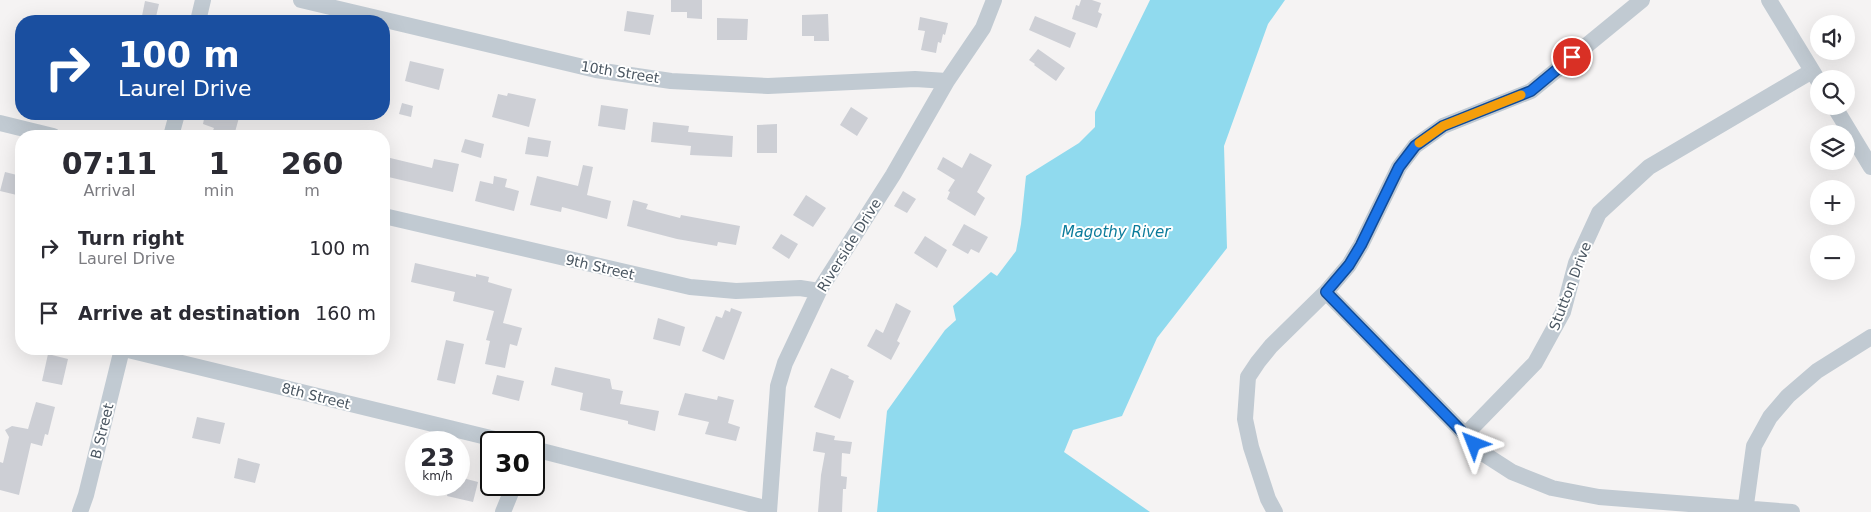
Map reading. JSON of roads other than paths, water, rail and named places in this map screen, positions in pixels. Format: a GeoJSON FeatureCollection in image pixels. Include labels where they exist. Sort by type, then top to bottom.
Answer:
{"type":"FeatureCollection","features":[{"type":"Feature","properties":{"kind":"street"},"geometry":{"type":"LineString","coordinates":[[199,15],[203,0]]}},
{"type":"Feature","properties":{"kind":"street","name":"10th Street"},"geometry":{"type":"LineString","coordinates":[[301,0],[364,15]]}},
{"type":"Feature","properties":{"kind":"street","name":"Riverside Drive"},"geometry":{"type":"LineString","coordinates":[[769,511],[778,386],[785,363],[819,291],[893,175],[946,81],[983,28],[994,0]]}},
{"type":"Feature","properties":{"kind":"street"},"geometry":{"type":"LineString","coordinates":[[1275,512],[1268,499],[1251,447],[1245,419],[1245,395],[1248,377],[1271,346],[1326,292],[1349,265],[1361,245],[1399,167],[1415,146],[1443,126],[1531,91],[1642,0]]}},
{"type":"Feature","properties":{"kind":"street"},"geometry":{"type":"LineString","coordinates":[[1769,0],[1811,70]]}},
{"type":"Feature","properties":{"kind":"street","name":"10th Street"},"geometry":{"type":"LineString","coordinates":[[390,21],[577,66],[671,80],[768,86],[914,78],[946,81]]}},
{"type":"Feature","properties":{"kind":"street","name":"Stutton Drive"},"geometry":{"type":"LineString","coordinates":[[1465,435],[1535,364],[1563,312],[1576,263],[1599,213],[1649,167],[1810,80]]}},
{"type":"Feature","properties":{"kind":"street"},"geometry":{"type":"LineString","coordinates":[[1839,115],[1871,167]]}},
{"type":"Feature","properties":{"kind":"street"},"geometry":{"type":"LineString","coordinates":[[0,123],[29,130]]}},
{"type":"Feature","properties":{"kind":"street","name":"9th Street"},"geometry":{"type":"LineString","coordinates":[[390,217],[690,288],[736,292],[800,288],[819,291]]}},
{"type":"Feature","properties":{"kind":"street"},"geometry":{"type":"LineString","coordinates":[[1326,292],[1484,454],[1512,472],[1552,488],[1600,497],[1745,510],[1792,512]]}},
{"type":"Feature","properties":{"kind":"street"},"geometry":{"type":"LineString","coordinates":[[1745,510],[1754,446],[1770,417],[1788,396],[1817,371],[1871,337]]}},
{"type":"Feature","properties":{"kind":"street","name":"B Street"},"geometry":{"type":"LineString","coordinates":[[80,512],[86,496],[121,355]]}},
{"type":"Feature","properties":{"kind":"street","name":"8th Street"},"geometry":{"type":"LineString","coordinates":[[148,355],[480,435]]}},
{"type":"Feature","properties":{"kind":"street"},"geometry":{"type":"LineString","coordinates":[[545,452],[769,511]]}},
{"type":"Feature","properties":{"kind":"street"},"geometry":{"type":"LineString","coordinates":[[503,512],[510,496]]}},
{"type":"Feature","properties":{"kind":"water","name":"Magothy River"},"geometry":{"type":"Polygon","coordinates":[[[1150,0],[1285,0],[1268,24],[1224,146],[1227,248],[1157,338],[1122,416],[1073,430],[1064,452],[1150,512],[877,512],[887,411],[945,330],[956,320],[953,306],[991,272],[997,276],[1016,251],[1026,176],[1079,143],[1095,127],[1095,112],[1150,0]]]}}]}
